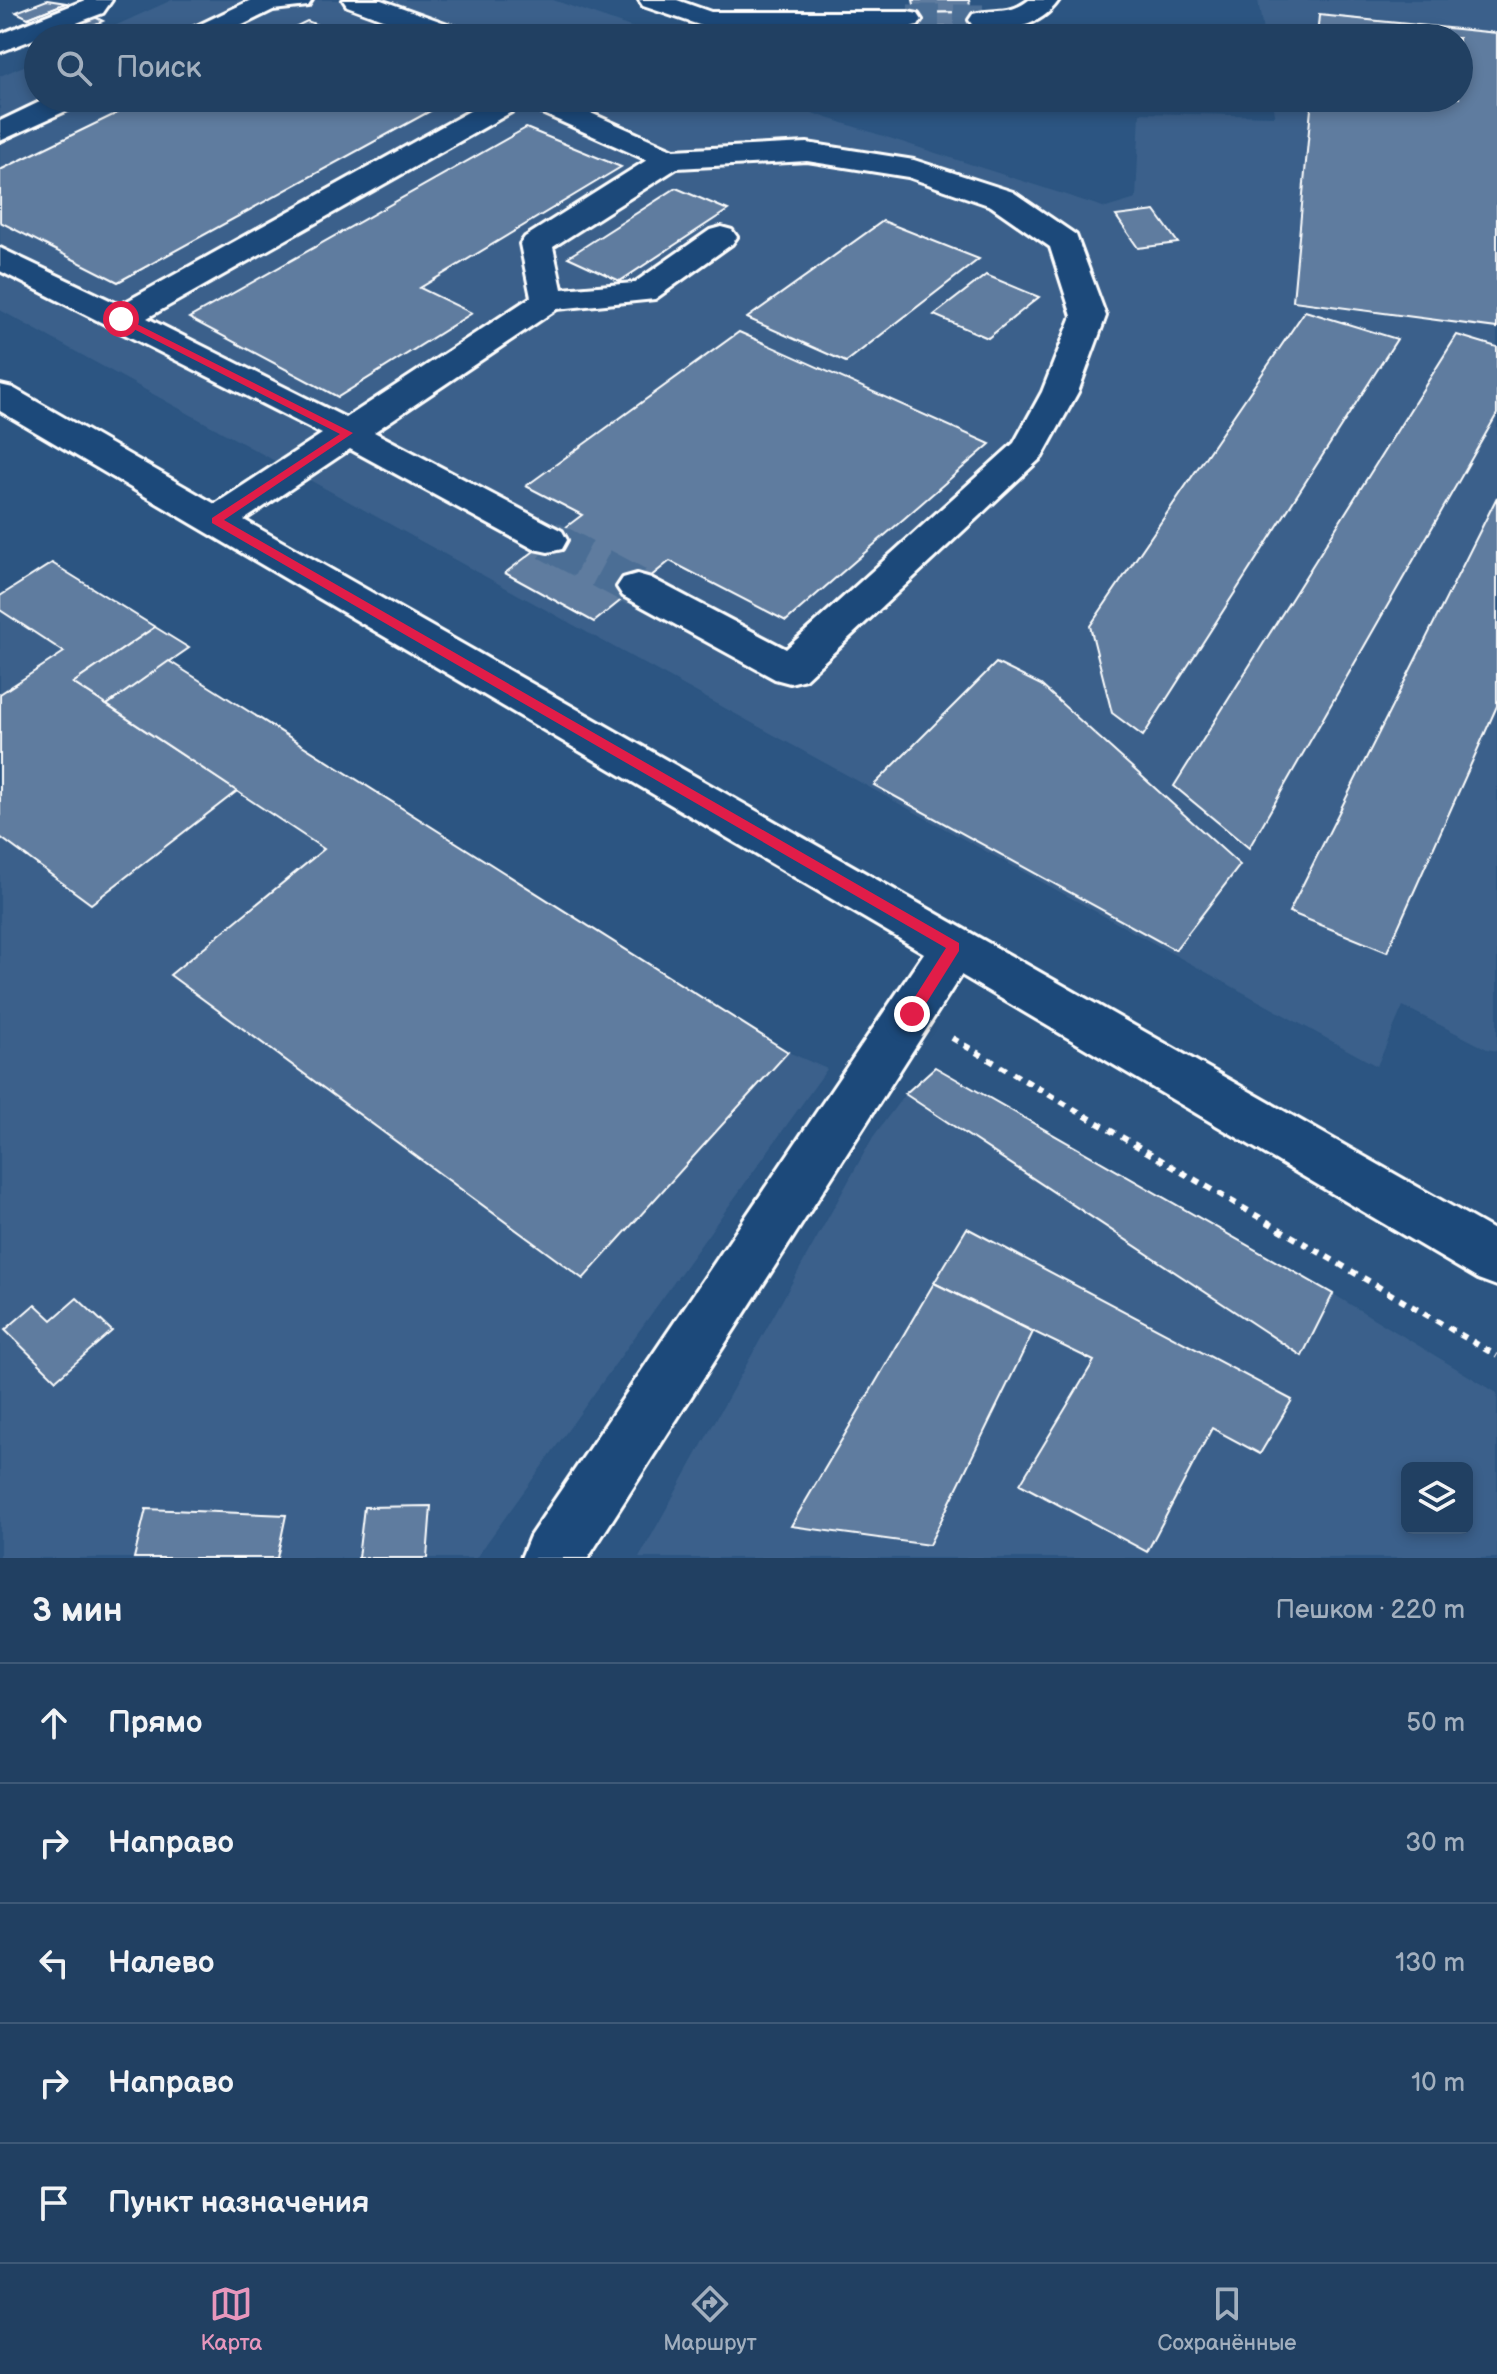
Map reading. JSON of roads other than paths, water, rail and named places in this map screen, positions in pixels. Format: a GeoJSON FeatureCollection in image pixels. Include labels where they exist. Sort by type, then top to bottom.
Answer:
{"type":"FeatureCollection","features":[{"type":"Feature","properties":{"kind":"street"},"geometry":{"type":"LineString","coordinates":[[50,24],[93,7],[99,0]]}},
{"type":"Feature","properties":{"kind":"street"},"geometry":{"type":"LineString","coordinates":[[223,24],[268,2],[299,0]]}},
{"type":"Feature","properties":{"kind":"street"},"geometry":{"type":"LineString","coordinates":[[356,0],[422,24]]}},
{"type":"Feature","properties":{"kind":"street"},"geometry":{"type":"LineString","coordinates":[[652,0],[708,20],[908,20]]}},
{"type":"Feature","properties":{"kind":"street"},"geometry":{"type":"LineString","coordinates":[[983,20],[1020,20],[1046,0]]}},
{"type":"Feature","properties":{"kind":"street"},"geometry":{"type":"LineString","coordinates":[[0,44],[24,34]]}},
{"type":"Feature","properties":{"kind":"street"},"geometry":{"type":"LineString","coordinates":[[0,132],[42,112]]}},
{"type":"Feature","properties":{"kind":"street"},"geometry":{"type":"LineString","coordinates":[[121,319],[489,112]]}},
{"type":"Feature","properties":{"kind":"street"},"geometry":{"type":"LineString","coordinates":[[564,112],[670,159],[807,152],[914,169],[1002,199],[1065,242],[1089,316],[1060,392],[1029,449],[790,669],[637,587]]}},
{"type":"Feature","properties":{"kind":"street"},"geometry":{"type":"LineString","coordinates":[[548,300],[536,244],[670,159]]}},
{"type":"Feature","properties":{"kind":"street"},"geometry":{"type":"LineString","coordinates":[[216,521],[548,300],[643,292],[721,237]]}},
{"type":"Feature","properties":{"kind":"street"},"geometry":{"type":"LineString","coordinates":[[0,258],[348,433],[548,540]]}},
{"type":"Feature","properties":{"kind":"street"},"geometry":{"type":"LineString","coordinates":[[0,396],[1497,1261]]}},
{"type":"Feature","properties":{"kind":"street"},"geometry":{"type":"LineString","coordinates":[[552,1558],[954,947]]}},
{"type":"Feature","properties":{"kind":"tunnel"},"geometry":{"type":"LineString","coordinates":[[908,20],[983,20]]}},
{"type":"Feature","properties":{"kind":"tunnel"},"geometry":{"type":"LineString","coordinates":[[548,540],[637,587]]}}]}
